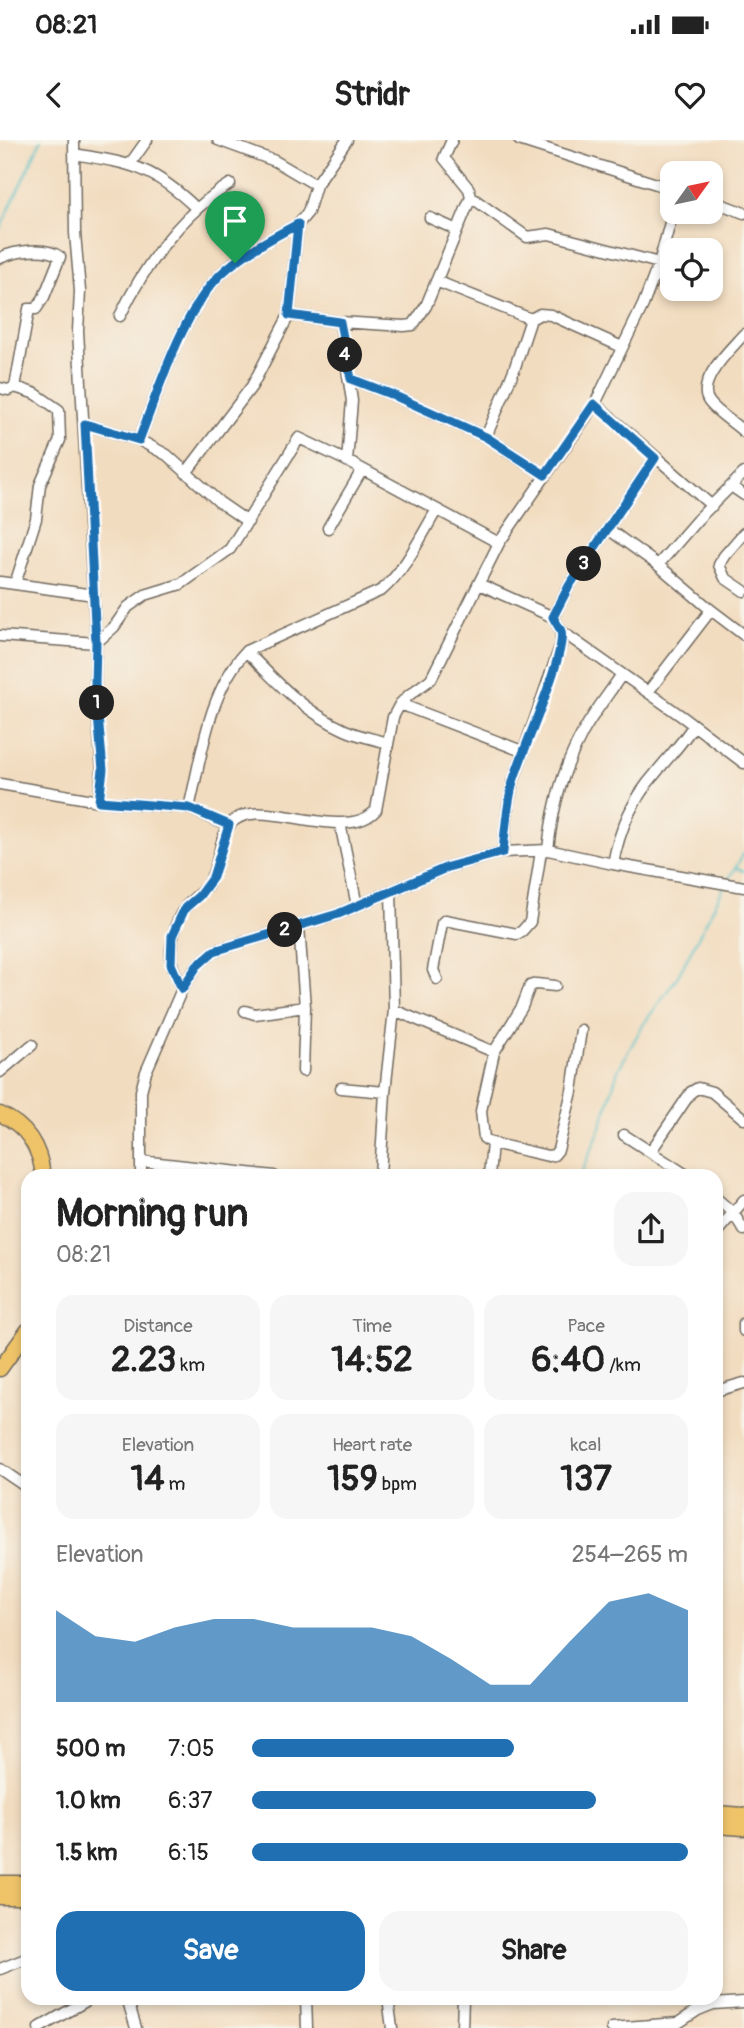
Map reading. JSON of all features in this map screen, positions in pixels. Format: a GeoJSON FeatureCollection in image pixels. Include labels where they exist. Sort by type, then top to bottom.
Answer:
{"type":"FeatureCollection","features":[{"type":"Feature","properties":{"kind":"main road"},"geometry":{"type":"LineString","coordinates":[[0,1114],[13,1120],[30,1135],[39,1154],[42,1169]]}},
{"type":"Feature","properties":{"kind":"main road"},"geometry":{"type":"LineString","coordinates":[[0,1369],[21,1340]]}},
{"type":"Feature","properties":{"kind":"main road"},"geometry":{"type":"LineString","coordinates":[[723,1814],[744,1815]]}},
{"type":"Feature","properties":{"kind":"main road"},"geometry":{"type":"LineString","coordinates":[[723,1827],[744,1829]]}},
{"type":"Feature","properties":{"kind":"main road"},"geometry":{"type":"LineString","coordinates":[[0,1883],[21,1883]]}},
{"type":"Feature","properties":{"kind":"main road"},"geometry":{"type":"LineString","coordinates":[[0,1897],[21,1897]]}},
{"type":"Feature","properties":{"kind":"street"},"geometry":{"type":"LineString","coordinates":[[74,140],[75,233],[80,291],[78,331],[94,595],[95,684],[103,770],[99,801]]}},
{"type":"Feature","properties":{"kind":"street"},"geometry":{"type":"LineString","coordinates":[[130,164],[147,140]]}},
{"type":"Feature","properties":{"kind":"street"},"geometry":{"type":"LineString","coordinates":[[218,140],[275,161],[316,185]]}},
{"type":"Feature","properties":{"kind":"street"},"geometry":{"type":"LineString","coordinates":[[139,440],[186,326],[208,290],[221,274],[235,263],[264,242],[298,224],[308,212],[316,185],[347,140]]}},
{"type":"Feature","properties":{"kind":"street"},"geometry":{"type":"LineString","coordinates":[[289,315],[340,322],[413,325],[421,315],[471,197],[469,189],[444,158],[452,140]]}},
{"type":"Feature","properties":{"kind":"street"},"geometry":{"type":"LineString","coordinates":[[519,140],[660,185]]}},
{"type":"Feature","properties":{"kind":"street"},"geometry":{"type":"LineString","coordinates":[[74,154],[130,164],[158,177],[197,209]]}},
{"type":"Feature","properties":{"kind":"street"},"geometry":{"type":"LineString","coordinates":[[120,316],[145,271],[197,209],[230,184]]}},
{"type":"Feature","properties":{"kind":"street"},"geometry":{"type":"LineString","coordinates":[[471,197],[527,237],[549,234],[659,263]]}},
{"type":"Feature","properties":{"kind":"street"},"geometry":{"type":"LineString","coordinates":[[723,205],[744,213]]}},
{"type":"Feature","properties":{"kind":"street"},"geometry":{"type":"LineString","coordinates":[[430,218],[457,230]]}},
{"type":"Feature","properties":{"kind":"street"},"geometry":{"type":"LineString","coordinates":[[186,473],[252,386],[289,315],[298,224]]}},
{"type":"Feature","properties":{"kind":"street"},"geometry":{"type":"LineString","coordinates":[[182,989],[171,964],[172,936],[185,908],[199,896],[213,877],[229,825],[242,815],[257,813],[340,823],[366,818],[376,810],[393,717],[400,704],[430,679],[499,543],[594,404],[642,305],[659,263],[670,224]]}},
{"type":"Feature","properties":{"kind":"street"},"geometry":{"type":"LineString","coordinates":[[0,258],[45,250],[60,257],[44,297],[36,309],[29,309],[15,387]]}},
{"type":"Feature","properties":{"kind":"street"},"geometry":{"type":"LineString","coordinates":[[436,281],[531,319]]}},
{"type":"Feature","properties":{"kind":"street"},"geometry":{"type":"LineString","coordinates":[[486,437],[514,370],[531,319],[540,314],[551,315],[622,347]]}},
{"type":"Feature","properties":{"kind":"street"},"geometry":{"type":"LineString","coordinates":[[340,322],[351,379],[351,425],[347,461]]}},
{"type":"Feature","properties":{"kind":"street"},"geometry":{"type":"LineString","coordinates":[[744,334],[712,372],[706,391],[711,404],[744,432]]}},
{"type":"Feature","properties":{"kind":"street"},"geometry":{"type":"LineString","coordinates":[[351,379],[486,437],[545,475]]}},
{"type":"Feature","properties":{"kind":"street"},"geometry":{"type":"LineString","coordinates":[[0,388],[8,390],[15,387],[37,394],[59,410],[60,440],[40,485],[36,519],[15,583]]}},
{"type":"Feature","properties":{"kind":"street"},"geometry":{"type":"LineString","coordinates":[[594,404],[712,506]]}},
{"type":"Feature","properties":{"kind":"street"},"geometry":{"type":"LineString","coordinates":[[85,424],[139,440],[167,455],[219,502],[248,522]]}},
{"type":"Feature","properties":{"kind":"street"},"geometry":{"type":"LineString","coordinates":[[0,636],[96,643],[136,601],[145,595],[181,584],[230,548],[299,438],[499,543]]}},
{"type":"Feature","properties":{"kind":"street"},"geometry":{"type":"LineString","coordinates":[[553,617],[569,586],[655,458]]}},
{"type":"Feature","properties":{"kind":"street"},"geometry":{"type":"LineString","coordinates":[[328,528],[362,471]]}},
{"type":"Feature","properties":{"kind":"street"},"geometry":{"type":"LineString","coordinates":[[659,565],[744,473]]}},
{"type":"Feature","properties":{"kind":"street"},"geometry":{"type":"LineString","coordinates":[[731,486],[744,495]]}},
{"type":"Feature","properties":{"kind":"street"},"geometry":{"type":"LineString","coordinates":[[189,808],[220,688],[233,665],[246,651],[382,590],[394,580],[405,564],[436,510]]}},
{"type":"Feature","properties":{"kind":"street"},"geometry":{"type":"LineString","coordinates":[[608,529],[659,565],[711,611],[744,635]]}},
{"type":"Feature","properties":{"kind":"street"},"geometry":{"type":"LineString","coordinates":[[744,533],[719,565],[725,578],[744,591]]}},
{"type":"Feature","properties":{"kind":"street"},"geometry":{"type":"LineString","coordinates":[[0,582],[94,595]]}},
{"type":"Feature","properties":{"kind":"street"},"geometry":{"type":"LineString","coordinates":[[479,584],[553,617],[561,631],[744,763]]}},
{"type":"Feature","properties":{"kind":"street"},"geometry":{"type":"LineString","coordinates":[[648,692],[711,611]]}},
{"type":"Feature","properties":{"kind":"street"},"geometry":{"type":"LineString","coordinates":[[503,852],[508,806],[522,751],[553,671],[561,644],[561,631]]}},
{"type":"Feature","properties":{"kind":"street"},"geometry":{"type":"LineString","coordinates":[[246,651],[294,699],[313,712],[347,731],[388,743]]}},
{"type":"Feature","properties":{"kind":"street"},"geometry":{"type":"LineString","coordinates":[[437,979],[433,970],[442,923],[445,920],[517,934],[527,927],[557,797],[573,754],[582,734],[622,674]]}},
{"type":"Feature","properties":{"kind":"street"},"geometry":{"type":"LineString","coordinates":[[400,704],[522,751]]}},
{"type":"Feature","properties":{"kind":"street"},"geometry":{"type":"LineString","coordinates":[[613,864],[621,833],[634,806],[654,774],[672,756],[693,726]]}},
{"type":"Feature","properties":{"kind":"street"},"geometry":{"type":"LineString","coordinates":[[0,784],[99,801],[189,808],[229,825]]}},
{"type":"Feature","properties":{"kind":"street"},"geometry":{"type":"LineString","coordinates":[[340,823],[357,906]]}},
{"type":"Feature","properties":{"kind":"street"},"geometry":{"type":"LineString","coordinates":[[141,1169],[141,1091],[146,1072],[182,989],[197,966],[214,951],[299,926],[357,906],[448,867],[503,852],[545,850],[744,887]]}},
{"type":"Feature","properties":{"kind":"street"},"geometry":{"type":"LineString","coordinates":[[380,1169],[394,1010],[391,891]]}},
{"type":"Feature","properties":{"kind":"street"},"geometry":{"type":"LineString","coordinates":[[299,926],[305,1007],[303,1072]]}},
{"type":"Feature","properties":{"kind":"street"},"geometry":{"type":"LineString","coordinates":[[555,986],[530,986],[522,1007],[494,1052],[481,1111],[484,1138],[492,1143],[548,1156],[554,1155],[558,1150],[572,1091],[581,1030]]}},
{"type":"Feature","properties":{"kind":"street"},"geometry":{"type":"LineString","coordinates":[[245,1010],[255,1014],[305,1007]]}},
{"type":"Feature","properties":{"kind":"street"},"geometry":{"type":"LineString","coordinates":[[394,1010],[494,1052]]}},
{"type":"Feature","properties":{"kind":"street"},"geometry":{"type":"LineString","coordinates":[[0,1072],[32,1045]]}},
{"type":"Feature","properties":{"kind":"street"},"geometry":{"type":"LineString","coordinates":[[341,1088],[385,1092]]}},
{"type":"Feature","properties":{"kind":"street"},"geometry":{"type":"LineString","coordinates":[[651,1151],[691,1092],[698,1088],[712,1092],[744,1119]]}},
{"type":"Feature","properties":{"kind":"street"},"geometry":{"type":"LineString","coordinates":[[624,1135],[678,1169]]}},
{"type":"Feature","properties":{"kind":"street"},"geometry":{"type":"LineString","coordinates":[[490,1169],[492,1143]]}},
{"type":"Feature","properties":{"kind":"street"},"geometry":{"type":"LineString","coordinates":[[141,1161],[212,1169]]}},
{"type":"Feature","properties":{"kind":"street"},"geometry":{"type":"LineString","coordinates":[[723,1225],[744,1200]]}},
{"type":"Feature","properties":{"kind":"street"},"geometry":{"type":"LineString","coordinates":[[723,1204],[733,1213],[744,1230]]}},
{"type":"Feature","properties":{"kind":"street"},"geometry":{"type":"LineString","coordinates":[[744,1323],[744,1331]]}},
{"type":"Feature","properties":{"kind":"street"},"geometry":{"type":"LineString","coordinates":[[723,1389],[744,1383]]}},
{"type":"Feature","properties":{"kind":"street"},"geometry":{"type":"LineString","coordinates":[[0,1469],[21,1483]]}},
{"type":"Feature","properties":{"kind":"street"},"geometry":{"type":"LineString","coordinates":[[0,1969],[21,1961]]}},
{"type":"Feature","properties":{"kind":"street"},"geometry":{"type":"LineString","coordinates":[[723,2003],[744,2002]]}},
{"type":"Feature","properties":{"kind":"street"},"geometry":{"type":"LineString","coordinates":[[39,2028],[79,2005]]}},
{"type":"Feature","properties":{"kind":"street"},"geometry":{"type":"LineString","coordinates":[[129,2005],[136,2028]]}},
{"type":"Feature","properties":{"kind":"street"},"geometry":{"type":"LineString","coordinates":[[306,2005],[307,2028]]}},
{"type":"Feature","properties":{"kind":"street"},"geometry":{"type":"LineString","coordinates":[[389,2005],[392,2028]]}},
{"type":"Feature","properties":{"kind":"street"},"geometry":{"type":"LineString","coordinates":[[462,2028],[463,2005]]}},
{"type":"Feature","properties":{"kind":"street"},"geometry":{"type":"LineString","coordinates":[[612,2028],[678,2023],[710,2005]]}},
{"type":"Feature","properties":{"kind":"waterway"},"geometry":{"type":"LineString","coordinates":[[0,229],[41,140]]}},
{"type":"Feature","properties":{"kind":"waterway"},"geometry":{"type":"LineString","coordinates":[[729,879],[744,853]]}},
{"type":"Feature","properties":{"kind":"waterway"},"geometry":{"type":"LineString","coordinates":[[737,868],[744,871]]}},
{"type":"Feature","properties":{"kind":"waterway"},"geometry":{"type":"LineString","coordinates":[[583,1169],[601,1127],[618,1070],[643,1025],[678,976],[724,887]]}},
{"type":"Feature","properties":{"kind":"route"},"geometry":{"type":"LineString","coordinates":[[298,224],[289,315],[340,322],[351,379],[486,437],[545,475],[594,404],[655,458],[569,586],[553,617],[561,631],[561,644],[513,782],[503,852],[448,867],[338,914],[214,951],[197,966],[182,989],[171,964],[172,936],[185,908],[199,896],[213,877],[229,825],[189,808],[99,801],[103,770],[95,684],[96,643],[85,424],[139,440],[193,312],[221,274],[235,263],[264,242],[298,224]]}}]}
